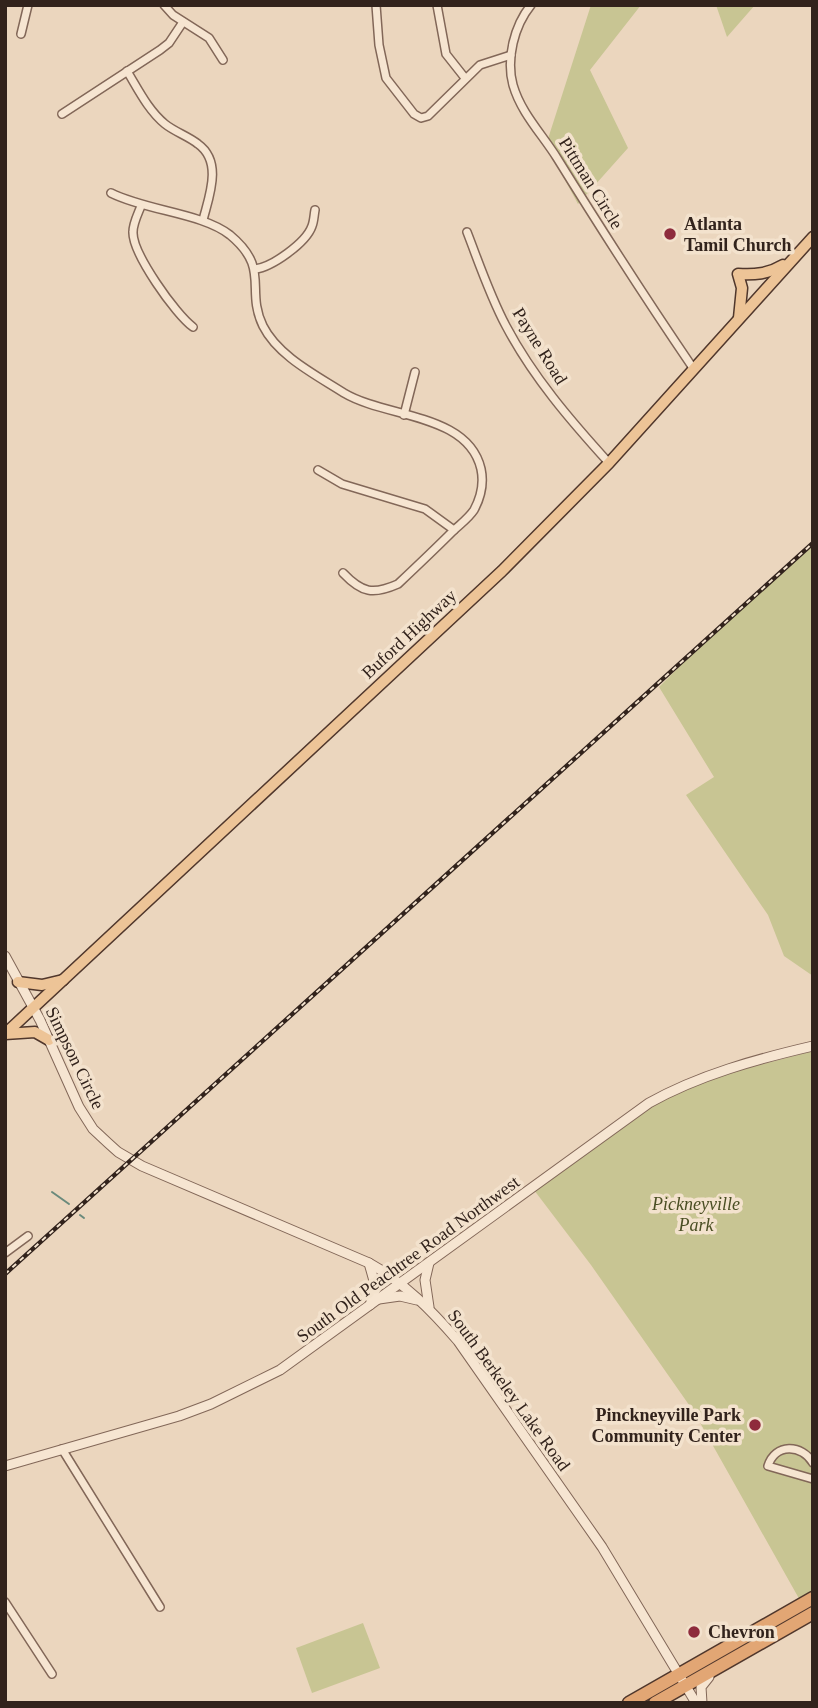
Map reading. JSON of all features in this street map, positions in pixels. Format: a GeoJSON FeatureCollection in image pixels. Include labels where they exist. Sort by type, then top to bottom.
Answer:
{"type":"FeatureCollection","features":[{"type":"Feature","properties":{"kind":"highway"},"geometry":{"type":"LineString","coordinates":[[654,1703],[681,1680],[813,1598]]}},
{"type":"Feature","properties":{"kind":"highway"},"geometry":{"type":"LineString","coordinates":[[629,1703],[722,1665],[813,1613]]}},
{"type":"Feature","properties":{"kind":"main road","name":"Buford Highway"},"geometry":{"type":"LineString","coordinates":[[5,1034],[502,571],[609,463],[813,237]]}},
{"type":"Feature","properties":{"kind":"main road"},"geometry":{"type":"LineString","coordinates":[[738,318],[742,288],[738,274],[757,276],[774,271],[792,260]]}},
{"type":"Feature","properties":{"kind":"main road"},"geometry":{"type":"LineString","coordinates":[[18,982],[42,985],[66,979]]}},
{"type":"Feature","properties":{"kind":"main road"},"geometry":{"type":"LineString","coordinates":[[5,1034],[35,1032],[49,1040]]}},
{"type":"Feature","properties":{"kind":"street"},"geometry":{"type":"LineString","coordinates":[[21,34],[28,5]]}},
{"type":"Feature","properties":{"kind":"street"},"geometry":{"type":"LineString","coordinates":[[164,5],[183,22],[209,38],[223,60]]}},
{"type":"Feature","properties":{"kind":"street"},"geometry":{"type":"LineString","coordinates":[[376,5],[379,45],[386,78],[414,114],[421,118],[428,116],[480,65],[511,55]]}},
{"type":"Feature","properties":{"kind":"street"},"geometry":{"type":"LineString","coordinates":[[437,5],[446,54],[465,78]]}},
{"type":"Feature","properties":{"kind":"street","name":"Pittman Circle"},"geometry":{"type":"LineString","coordinates":[[531,5],[524,15],[511,55],[512,83],[520,106],[541,133],[693,368]]}},
{"type":"Feature","properties":{"kind":"street"},"geometry":{"type":"LineString","coordinates":[[62,114],[169,43],[183,22]]}},
{"type":"Feature","properties":{"kind":"street"},"geometry":{"type":"LineString","coordinates":[[127,71],[155,115],[207,152],[213,166],[213,176],[202,220]]}},
{"type":"Feature","properties":{"kind":"street"},"geometry":{"type":"LineString","coordinates":[[111,193],[141,206],[202,220],[228,233],[245,251],[255,269],[256,303],[263,325],[275,344],[288,356],[346,394],[364,403],[440,425],[455,433],[474,450],[482,477],[480,496],[472,513],[398,584],[378,591],[362,590],[343,573]]}},
{"type":"Feature","properties":{"kind":"street"},"geometry":{"type":"LineString","coordinates":[[141,206],[132,233],[139,251],[175,311],[193,327]]}},
{"type":"Feature","properties":{"kind":"street"},"geometry":{"type":"LineString","coordinates":[[255,269],[273,264],[307,236],[312,227],[315,209]]}},
{"type":"Feature","properties":{"kind":"street","name":"Payne Road"},"geometry":{"type":"LineString","coordinates":[[467,232],[505,325],[531,368],[564,414],[609,463]]}},
{"type":"Feature","properties":{"kind":"street"},"geometry":{"type":"LineString","coordinates":[[404,415],[415,372]]}},
{"type":"Feature","properties":{"kind":"street"},"geometry":{"type":"LineString","coordinates":[[318,470],[341,484],[425,509],[454,530]]}},
{"type":"Feature","properties":{"kind":"street","name":"Simpson Circle"},"geometry":{"type":"LineString","coordinates":[[5,956],[34,1009],[73,1096],[93,1129],[118,1152],[132,1160]]}},
{"type":"Feature","properties":{"kind":"street","name":"South Old Peachtree Road Northwest"},"geometry":{"type":"LineString","coordinates":[[5,1466],[179,1416],[240,1391],[280,1370],[610,1129],[661,1096],[751,1062],[813,1046]]}},
{"type":"Feature","properties":{"kind":"street","name":"South Berkeley Lake Road"},"geometry":{"type":"LineString","coordinates":[[132,1160],[369,1263],[401,1283],[427,1306],[458,1341],[602,1547],[696,1703]]}},
{"type":"Feature","properties":{"kind":"street"},"geometry":{"type":"LineString","coordinates":[[5,1253],[28,1236]]}},
{"type":"Feature","properties":{"kind":"street"},"geometry":{"type":"LineString","coordinates":[[369,1263],[376,1288],[374,1303],[400,1296],[427,1306],[425,1280],[430,1262]]}},
{"type":"Feature","properties":{"kind":"street"},"geometry":{"type":"LineString","coordinates":[[386,1273],[397,1274],[420,1269]]}},
{"type":"Feature","properties":{"kind":"street"},"geometry":{"type":"LineString","coordinates":[[813,1464],[806,1454],[790,1448],[775,1454],[768,1466],[813,1479]]}},
{"type":"Feature","properties":{"kind":"street"},"geometry":{"type":"LineString","coordinates":[[62,1449],[160,1607]]}},
{"type":"Feature","properties":{"kind":"street"},"geometry":{"type":"LineString","coordinates":[[5,1602],[52,1674]]}},
{"type":"Feature","properties":{"kind":"street"},"geometry":{"type":"LineString","coordinates":[[702,1703],[700,1693],[703,1682],[722,1665]]}},
{"type":"Feature","properties":{"kind":"green space"},"geometry":{"type":"Polygon","coordinates":[[[591,5],[641,5],[590,70],[628,148],[578,204],[546,145],[591,5]]]}},
{"type":"Feature","properties":{"kind":"green space"},"geometry":{"type":"Polygon","coordinates":[[[716,5],[755,5],[727,37],[716,5]]]}},
{"type":"Feature","properties":{"kind":"green space"},"geometry":{"type":"Polygon","coordinates":[[[813,546],[813,976],[784,956],[768,915],[686,795],[714,777],[659,687],[729,617],[813,546]]]}},
{"type":"Feature","properties":{"kind":"green space","name":"Pickneyville Park"},"geometry":{"type":"Polygon","coordinates":[[[813,1051],[813,1608],[806,1611],[694,1412],[591,1265],[534,1190],[631,1117],[676,1094],[725,1074],[813,1051]]]}},
{"type":"Feature","properties":{"kind":"green space"},"geometry":{"type":"Polygon","coordinates":[[[363,1623],[380,1668],[312,1693],[296,1648],[363,1623]]]}},
{"type":"Feature","properties":{"kind":"waterway"},"geometry":{"type":"LineString","coordinates":[[52,1192],[69,1204]]}},
{"type":"Feature","properties":{"kind":"waterway"},"geometry":{"type":"LineString","coordinates":[[80,1215],[84,1218]]}},
{"type":"Feature","properties":{"kind":"railway"},"geometry":{"type":"LineString","coordinates":[[5,1274],[813,543]]}},
{"type":"Feature","properties":{"kind":"place","name":"Atlanta Tamil Church"},"geometry":{"type":"Point","coordinates":[670,234]}},
{"type":"Feature","properties":{"kind":"place","name":"Pinckneyville Park Community Center"},"geometry":{"type":"Point","coordinates":[755,1425]}},
{"type":"Feature","properties":{"kind":"place","name":"Chevron"},"geometry":{"type":"Point","coordinates":[694,1632]}}]}
